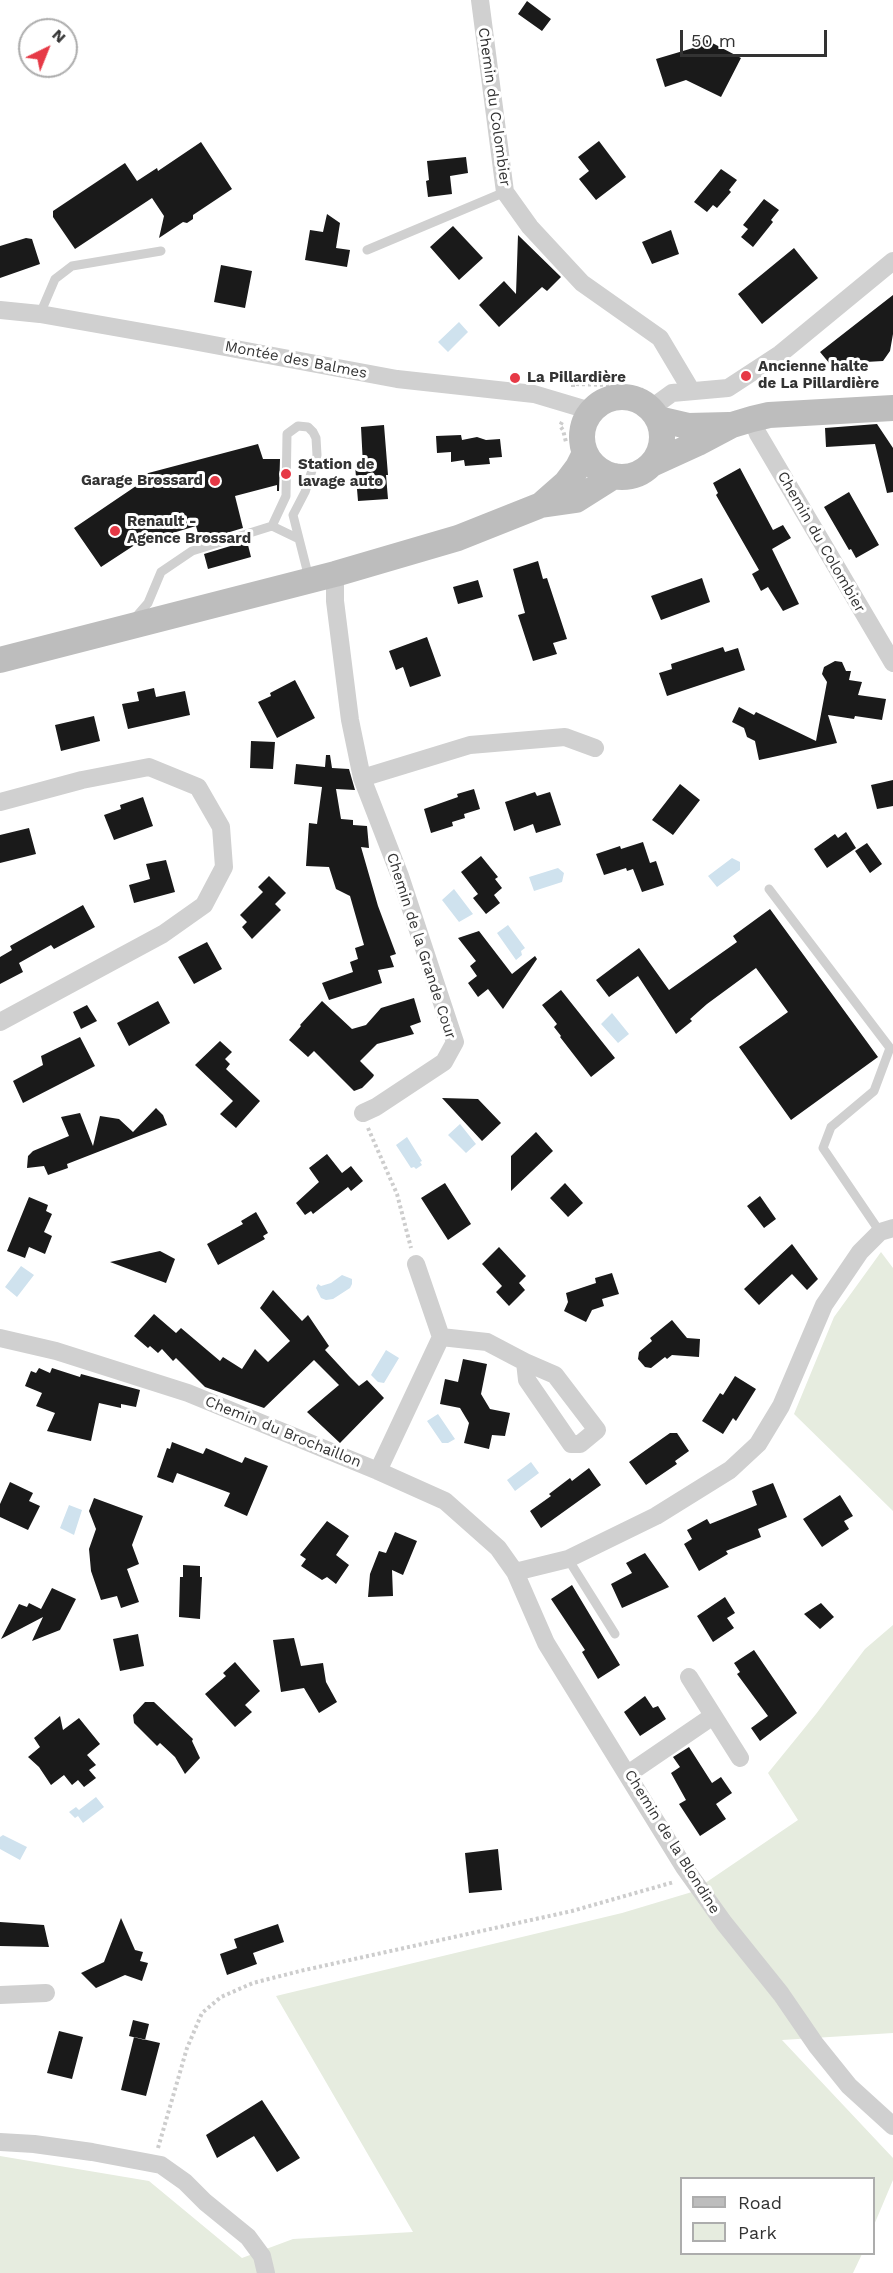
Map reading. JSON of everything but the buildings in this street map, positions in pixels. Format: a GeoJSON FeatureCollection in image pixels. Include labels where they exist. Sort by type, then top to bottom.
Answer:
{"type":"FeatureCollection","features":[{"type":"Feature","properties":{"kind":"main road"},"geometry":{"type":"LineString","coordinates":[[541,506],[566,483],[582,431],[581,408],[614,398],[627,397],[639,401],[654,414],[688,426],[742,422],[769,415],[893,408]]}},
{"type":"Feature","properties":{"kind":"main road"},"geometry":{"type":"LineString","coordinates":[[652,464],[659,454],[662,442],[662,430],[654,414]]}},
{"type":"Feature","properties":{"kind":"main road"},"geometry":{"type":"LineString","coordinates":[[577,453],[602,472],[614,476],[634,475],[652,464],[742,422]]}},
{"type":"Feature","properties":{"kind":"main road"},"geometry":{"type":"LineString","coordinates":[[0,660],[335,574],[458,538],[541,506],[576,500],[614,476]]}},
{"type":"Feature","properties":{"kind":"street","name":"Chemin du Colombier"},"geometry":{"type":"LineString","coordinates":[[480,0],[505,192],[530,228],[582,283],[660,339],[691,390]]}},
{"type":"Feature","properties":{"kind":"street"},"geometry":{"type":"LineString","coordinates":[[654,414],[672,393],[728,388],[780,354],[893,261]]}},
{"type":"Feature","properties":{"kind":"street","name":"Montée des Balmes"},"geometry":{"type":"LineString","coordinates":[[0,310],[40,314],[397,378],[534,394],[581,408]]}},
{"type":"Feature","properties":{"kind":"street","name":"Chemin du Colombier"},"geometry":{"type":"LineString","coordinates":[[742,422],[758,434],[893,663]]}},
{"type":"Feature","properties":{"kind":"street","name":"Chemin de la Grande Cour"},"geometry":{"type":"LineString","coordinates":[[335,574],[335,601],[350,720],[362,778],[400,876],[454,1042],[444,1062],[376,1107],[363,1113]]}},
{"type":"Feature","properties":{"kind":"street"},"geometry":{"type":"LineString","coordinates":[[362,778],[470,745],[565,737],[595,748]]}},
{"type":"Feature","properties":{"kind":"street"},"geometry":{"type":"LineString","coordinates":[[0,802],[82,780],[149,767],[198,787],[221,827],[224,867],[204,905],[162,934],[0,1022]]}},
{"type":"Feature","properties":{"kind":"street"},"geometry":{"type":"LineString","coordinates":[[515,1572],[568,1559],[656,1516],[730,1470],[758,1444],[781,1406],[825,1305],[860,1252],[886,1230]]}},
{"type":"Feature","properties":{"kind":"street"},"geometry":{"type":"LineString","coordinates":[[378,1471],[441,1337],[416,1264]]}},
{"type":"Feature","properties":{"kind":"street"},"geometry":{"type":"LineString","coordinates":[[441,1337],[487,1342],[555,1375],[597,1430],[580,1444],[571,1444],[527,1380],[525,1362]]}},
{"type":"Feature","properties":{"kind":"street","name":"Chemin du Brochaillon"},"geometry":{"type":"LineString","coordinates":[[0,1338],[56,1351],[189,1393],[445,1501],[498,1548],[515,1572],[523,1593]]}},
{"type":"Feature","properties":{"kind":"street","name":"Chemin de la Blondine"},"geometry":{"type":"LineString","coordinates":[[523,1593],[546,1643],[691,1877],[849,2086],[893,2126]]}},
{"type":"Feature","properties":{"kind":"street"},"geometry":{"type":"LineString","coordinates":[[689,1677],[740,1758]]}},
{"type":"Feature","properties":{"kind":"street"},"geometry":{"type":"LineString","coordinates":[[628,1774],[713,1716]]}},
{"type":"Feature","properties":{"kind":"street"},"geometry":{"type":"LineString","coordinates":[[0,1995],[46,1993]]}},
{"type":"Feature","properties":{"kind":"street"},"geometry":{"type":"LineString","coordinates":[[0,2142],[57,2147],[161,2165],[185,2182],[248,2237],[262,2256],[266,2273]]}},
{"type":"Feature","properties":{"kind":"lane"},"geometry":{"type":"LineString","coordinates":[[366,250],[505,192]]}},
{"type":"Feature","properties":{"kind":"lane"},"geometry":{"type":"LineString","coordinates":[[40,314],[55,279],[72,266],[162,251]]}},
{"type":"Feature","properties":{"kind":"lane"},"geometry":{"type":"LineString","coordinates":[[272,526],[286,496],[287,434],[298,426],[308,427],[314,432],[316,438],[317,455],[305,492],[293,516],[309,580]]}},
{"type":"Feature","properties":{"kind":"lane"},"geometry":{"type":"LineString","coordinates":[[127,628],[148,603],[161,572],[192,551],[272,526],[299,539]]}},
{"type":"Feature","properties":{"kind":"lane"},"geometry":{"type":"LineString","coordinates":[[769,889],[890,1048],[874,1091],[831,1127],[824,1148],[886,1230]]}},
{"type":"Feature","properties":{"kind":"lane"},"geometry":{"type":"LineString","coordinates":[[568,1559],[615,1634]]}},
{"type":"Feature","properties":{"kind":"path"},"geometry":{"type":"LineString","coordinates":[[577,453],[560,426],[581,408],[574,400],[573,384],[608,385],[643,390],[663,384],[672,393]]}},
{"type":"Feature","properties":{"kind":"path"},"geometry":{"type":"LineString","coordinates":[[363,1113],[397,1194],[416,1264]]}},
{"type":"Feature","properties":{"kind":"path"},"geometry":{"type":"LineString","coordinates":[[154,2163],[187,2048],[202,2013],[221,1997],[253,1983],[300,1971],[572,1911],[691,1877]]}},
{"type":"Feature","properties":{"kind":"green space"},"geometry":{"type":"Polygon","coordinates":[[[881,1252],[893,1268],[893,1511],[794,1414],[834,1317],[881,1252]]]}},
{"type":"Feature","properties":{"kind":"green space"},"geometry":{"type":"Polygon","coordinates":[[[893,1625],[893,2033],[782,2040],[893,2158],[893,2180],[875,2223],[875,2177],[680,2177],[680,2255],[862,2255],[853,2273],[0,2273],[0,2156],[149,2181],[242,2258],[293,2239],[413,2232],[276,1996],[622,1913],[692,1892],[798,1820],[768,1773],[865,1649],[893,1625]]]}},
{"type":"Feature","properties":{"kind":"water"},"geometry":{"type":"Polygon","coordinates":[[[459,322],[468,332],[448,352],[438,342],[459,322]]]}},
{"type":"Feature","properties":{"kind":"water"},"geometry":{"type":"Polygon","coordinates":[[[732,858],[740,862],[740,870],[717,887],[708,876],[732,858]]]}},
{"type":"Feature","properties":{"kind":"water"},"geometry":{"type":"Polygon","coordinates":[[[558,868],[564,873],[562,882],[534,891],[529,877],[558,868]]]}},
{"type":"Feature","properties":{"kind":"water"},"geometry":{"type":"Polygon","coordinates":[[[454,889],[473,914],[459,922],[442,900],[454,889]]]}},
{"type":"Feature","properties":{"kind":"water"},"geometry":{"type":"Polygon","coordinates":[[[508,925],[525,948],[516,960],[497,933],[508,925]]]}},
{"type":"Feature","properties":{"kind":"water"},"geometry":{"type":"Polygon","coordinates":[[[612,1013],[629,1034],[618,1043],[601,1024],[612,1013]]]}},
{"type":"Feature","properties":{"kind":"water"},"geometry":{"type":"Polygon","coordinates":[[[460,1124],[476,1144],[466,1153],[448,1135],[460,1124]]]}},
{"type":"Feature","properties":{"kind":"water"},"geometry":{"type":"Polygon","coordinates":[[[407,1137],[422,1161],[420,1162],[422,1165],[416,1169],[411,1168],[396,1145],[407,1137]]]}},
{"type":"Feature","properties":{"kind":"water"},"geometry":{"type":"Polygon","coordinates":[[[21,1266],[34,1275],[17,1297],[5,1287],[21,1266]]]}},
{"type":"Feature","properties":{"kind":"water"},"geometry":{"type":"Polygon","coordinates":[[[342,1275],[352,1279],[350,1288],[333,1299],[321,1298],[316,1288],[318,1284],[321,1286],[331,1283],[342,1275]]]}},
{"type":"Feature","properties":{"kind":"water"},"geometry":{"type":"Polygon","coordinates":[[[386,1350],[399,1358],[384,1383],[378,1382],[371,1375],[386,1350]]]}},
{"type":"Feature","properties":{"kind":"water"},"geometry":{"type":"Polygon","coordinates":[[[438,1414],[455,1439],[448,1443],[442,1443],[427,1421],[438,1414]]]}},
{"type":"Feature","properties":{"kind":"water"},"geometry":{"type":"Polygon","coordinates":[[[531,1462],[539,1473],[515,1491],[507,1480],[531,1462]]]}},
{"type":"Feature","properties":{"kind":"water"},"geometry":{"type":"Polygon","coordinates":[[[69,1505],[82,1510],[74,1535],[60,1528],[69,1505]]]}},
{"type":"Feature","properties":{"kind":"water"},"geometry":{"type":"Polygon","coordinates":[[[96,1797],[104,1807],[83,1823],[78,1816],[75,1818],[69,1812],[76,1807],[79,1810],[96,1797]]]}},
{"type":"Feature","properties":{"kind":"water"},"geometry":{"type":"Polygon","coordinates":[[[3,1835],[27,1847],[20,1860],[0,1849],[0,1837],[3,1835]]]}},
{"type":"Feature","properties":{"kind":"place","name":"Ancienne halte de La Pillardière"},"geometry":{"type":"Point","coordinates":[746,376]}},
{"type":"Feature","properties":{"kind":"place","name":"La Pillardière"},"geometry":{"type":"Point","coordinates":[515,378]}},
{"type":"Feature","properties":{"kind":"place","name":"Station de lavage auto"},"geometry":{"type":"Point","coordinates":[286,474]}},
{"type":"Feature","properties":{"kind":"place","name":"Garage Brossard"},"geometry":{"type":"Point","coordinates":[215,481]}},
{"type":"Feature","properties":{"kind":"place","name":"Renault - Agence Brossard"},"geometry":{"type":"Point","coordinates":[115,531]}}]}
